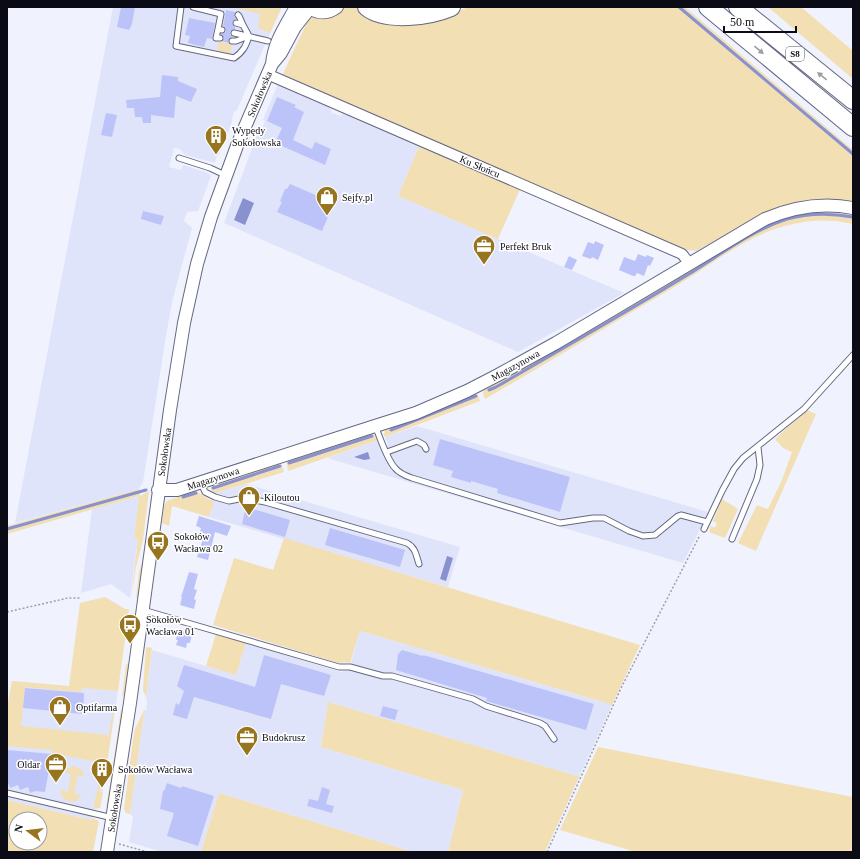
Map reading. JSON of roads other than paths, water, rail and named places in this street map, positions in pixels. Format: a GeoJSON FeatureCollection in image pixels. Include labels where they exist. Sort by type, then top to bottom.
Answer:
{"type":"FeatureCollection","features":[{"type":"Feature","properties":{"kind":"highway"},"geometry":{"type":"LineString","coordinates":[[367,7],[381,14],[407,16],[433,13],[451,7]]}},
{"type":"Feature","properties":{"kind":"highway","name":"S8"},"geometry":{"type":"LineString","coordinates":[[708,7],[814,97],[853,127]]}},
{"type":"Feature","properties":{"kind":"highway","name":"S8"},"geometry":{"type":"LineString","coordinates":[[738,7],[853,100]]}},
{"type":"Feature","properties":{"kind":"street","name":"Sokołowska"},"geometry":{"type":"LineString","coordinates":[[270,69],[271,46],[281,34],[296,7]]}},
{"type":"Feature","properties":{"kind":"street"},"geometry":{"type":"LineString","coordinates":[[309,8],[320,12],[330,12],[337,7]]}},
{"type":"Feature","properties":{"kind":"street","name":"Sokołowska"},"geometry":{"type":"LineString","coordinates":[[108,847],[124,747],[172,394],[184,323],[202,244],[225,175],[270,69],[282,53],[294,27],[309,8]]}},
{"type":"Feature","properties":{"kind":"street","name":"Ku Słońcu"},"geometry":{"type":"LineString","coordinates":[[270,69],[682,254],[689,263]]}},
{"type":"Feature","properties":{"kind":"street","name":"Magazynowa"},"geometry":{"type":"LineString","coordinates":[[158,490],[177,490],[441,403],[482,384],[556,343],[689,263],[775,214],[809,206],[853,208]]}},
{"type":"Feature","properties":{"kind":"lane"},"geometry":{"type":"LineString","coordinates":[[181,7],[176,46],[234,58],[246,47],[249,36],[238,15]]}},
{"type":"Feature","properties":{"kind":"lane"},"geometry":{"type":"LineString","coordinates":[[193,7],[223,13],[220,30],[216,38],[220,38]]}},
{"type":"Feature","properties":{"kind":"lane"},"geometry":{"type":"LineString","coordinates":[[236,23],[243,25]]}},
{"type":"Feature","properties":{"kind":"lane"},"geometry":{"type":"LineString","coordinates":[[234,32],[249,36],[271,46]]}},
{"type":"Feature","properties":{"kind":"lane"},"geometry":{"type":"LineString","coordinates":[[232,41],[236,42],[249,36]]}},
{"type":"Feature","properties":{"kind":"lane"},"geometry":{"type":"LineString","coordinates":[[179,158],[210,168],[225,175]]}},
{"type":"Feature","properties":{"kind":"lane"},"geometry":{"type":"LineString","coordinates":[[704,529],[734,469],[743,458],[804,409],[853,355]]}},
{"type":"Feature","properties":{"kind":"lane"},"geometry":{"type":"LineString","coordinates":[[375,426],[395,468],[401,473],[412,478],[560,523],[593,518],[604,518],[629,531],[648,537],[659,533],[681,515],[707,522]]}},
{"type":"Feature","properties":{"kind":"lane"},"geometry":{"type":"LineString","coordinates":[[387,452],[417,441],[424,445],[426,449]]}},
{"type":"Feature","properties":{"kind":"lane"},"geometry":{"type":"LineString","coordinates":[[732,539],[757,479],[760,465],[758,447]]}},
{"type":"Feature","properties":{"kind":"lane"},"geometry":{"type":"LineString","coordinates":[[201,482],[205,492],[215,497],[229,501],[244,498],[265,502],[407,543],[415,549],[419,564]]}},
{"type":"Feature","properties":{"kind":"lane"},"geometry":{"type":"LineString","coordinates":[[143,610],[158,613],[339,667],[350,667],[382,676],[392,676],[473,699],[486,706],[540,723],[548,729],[554,740]]}},
{"type":"Feature","properties":{"kind":"lane"},"geometry":{"type":"LineString","coordinates":[[7,793],[113,818]]}},
{"type":"Feature","properties":{"kind":"water"},"geometry":{"type":"Polygon","coordinates":[[[243,198],[254,203],[245,225],[234,220],[243,198]]]}},
{"type":"Feature","properties":{"kind":"water"},"geometry":{"type":"Polygon","coordinates":[[[368,452],[370,459],[364,460],[354,457],[368,452]]]}},
{"type":"Feature","properties":{"kind":"water"},"geometry":{"type":"Polygon","coordinates":[[[447,556],[453,558],[446,581],[440,579],[447,556]]]}},
{"type":"Feature","properties":{"kind":"waterway"},"geometry":{"type":"LineString","coordinates":[[679,7],[853,154]]}},
{"type":"Feature","properties":{"kind":"waterway"},"geometry":{"type":"LineString","coordinates":[[489,390],[641,303],[761,230],[787,219],[803,216],[828,214],[853,217]]}},
{"type":"Feature","properties":{"kind":"waterway"},"geometry":{"type":"LineString","coordinates":[[391,430],[476,396]]}},
{"type":"Feature","properties":{"kind":"waterway"},"geometry":{"type":"LineString","coordinates":[[289,463],[372,436]]}},
{"type":"Feature","properties":{"kind":"waterway"},"geometry":{"type":"LineString","coordinates":[[213,488],[280,466]]}},
{"type":"Feature","properties":{"kind":"waterway"},"geometry":{"type":"LineString","coordinates":[[7,529],[146,490]]}},
{"type":"Feature","properties":{"kind":"waterway"},"geometry":{"type":"LineString","coordinates":[[183,497],[196,493]]}},
{"type":"Feature","properties":{"kind":"place","name":"Wypędy Sokołowska"},"geometry":{"type":"Point","coordinates":[216,156]}},
{"type":"Feature","properties":{"kind":"place","name":"Sejfy.pl"},"geometry":{"type":"Point","coordinates":[327,216]}},
{"type":"Feature","properties":{"kind":"place","name":"Perfekt Bruk"},"geometry":{"type":"Point","coordinates":[484,266]}},
{"type":"Feature","properties":{"kind":"place","name":"Kiloutou"},"geometry":{"type":"Point","coordinates":[249,516]}},
{"type":"Feature","properties":{"kind":"place","name":"Sokołów Wacława 02"},"geometry":{"type":"Point","coordinates":[158,562]}},
{"type":"Feature","properties":{"kind":"place","name":"Sokołów Wacława 01"},"geometry":{"type":"Point","coordinates":[130,644]}},
{"type":"Feature","properties":{"kind":"place","name":"Optifarma"},"geometry":{"type":"Point","coordinates":[60,726]}},
{"type":"Feature","properties":{"kind":"place","name":"Budokrusz"},"geometry":{"type":"Point","coordinates":[247,756]}},
{"type":"Feature","properties":{"kind":"place","name":"Oldar"},"geometry":{"type":"Point","coordinates":[56,784]}},
{"type":"Feature","properties":{"kind":"place","name":"Sokołów Wacława"},"geometry":{"type":"Point","coordinates":[102,788]}}]}
